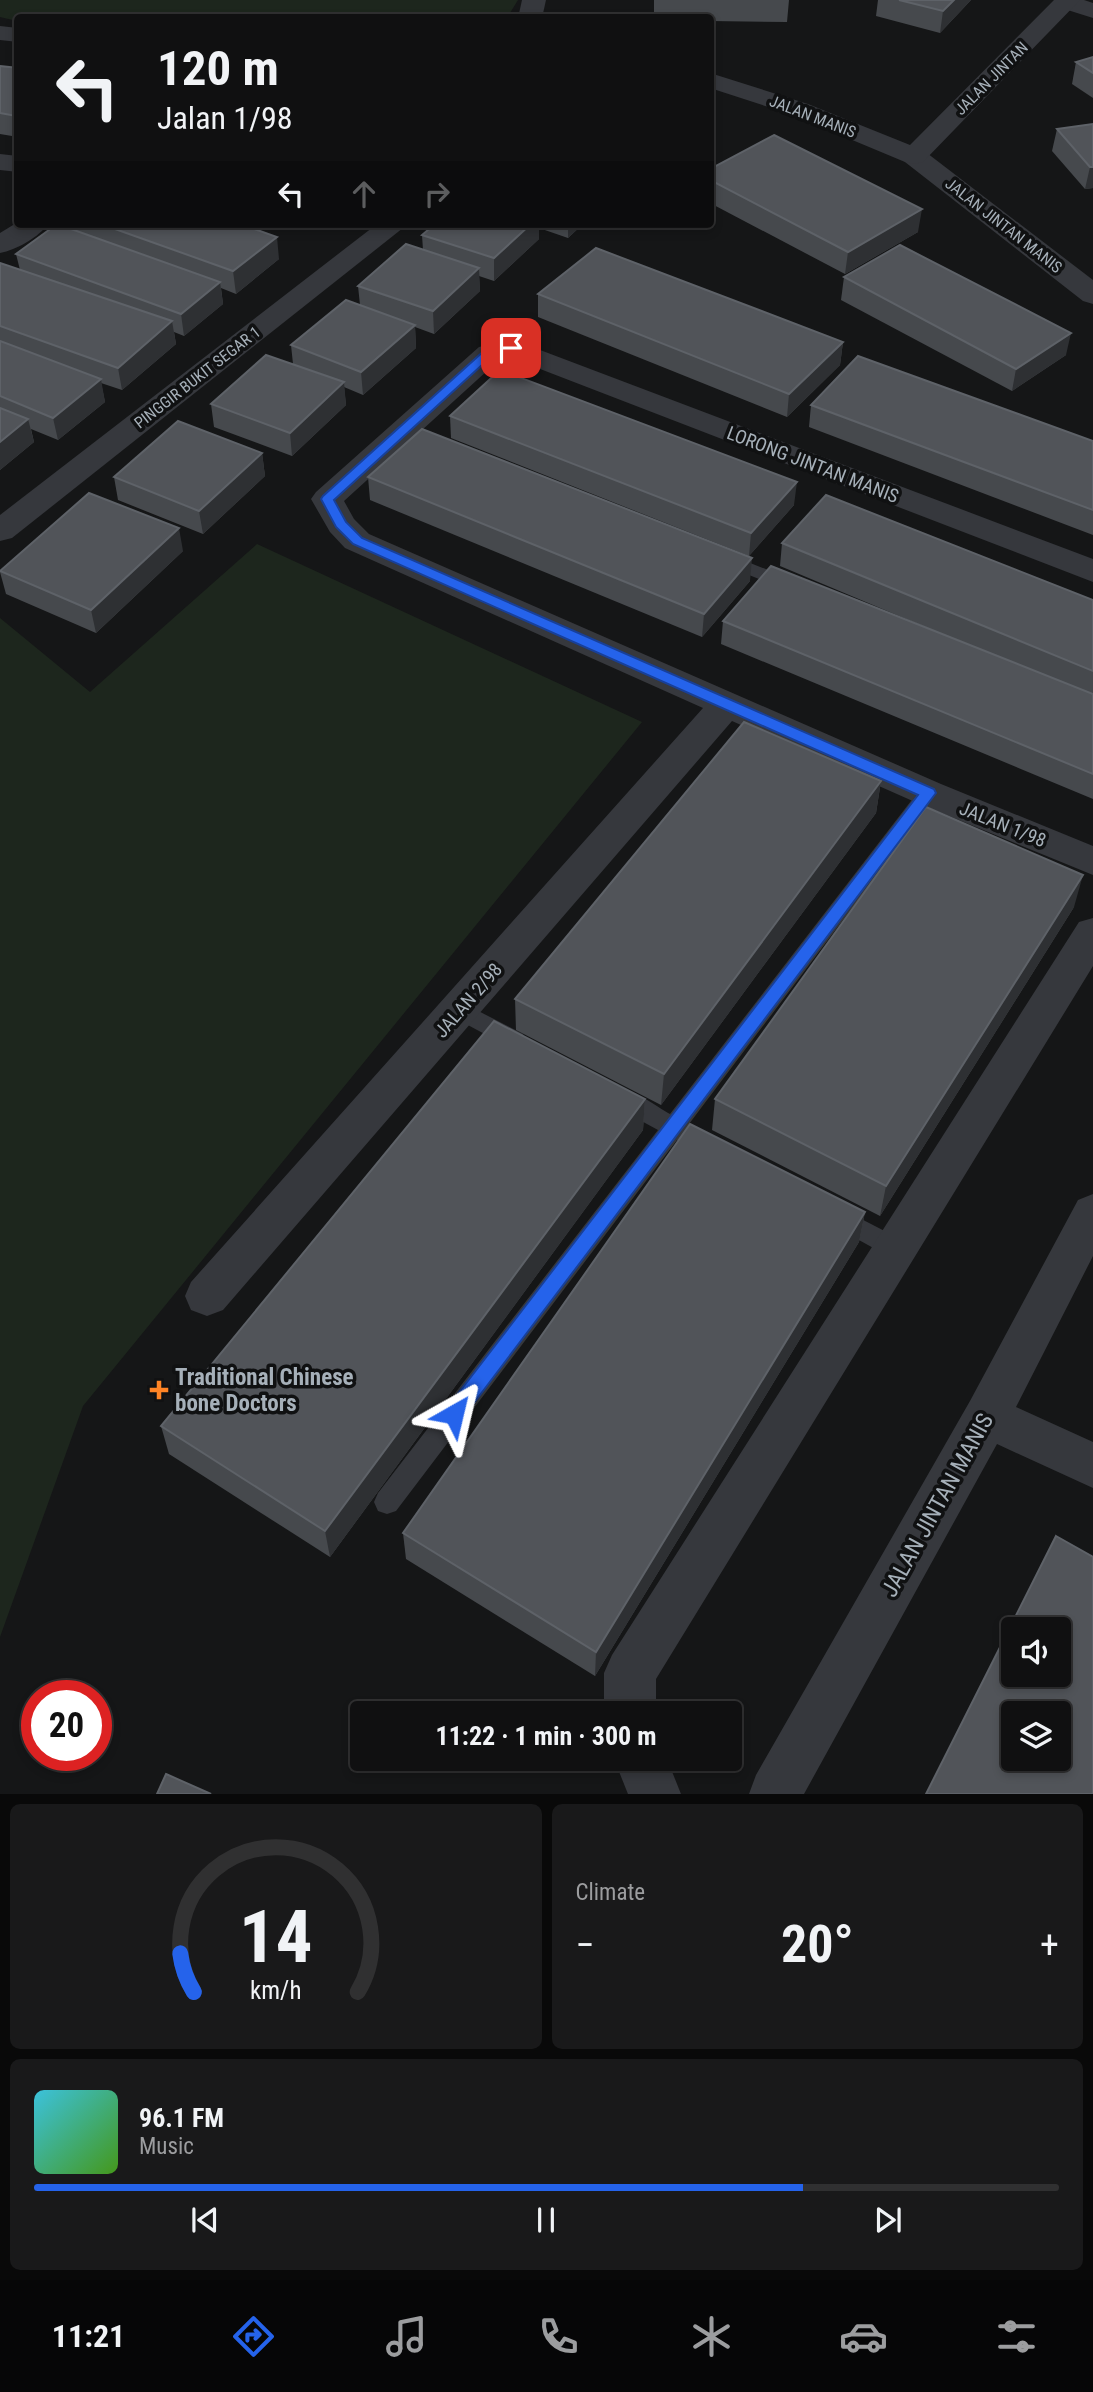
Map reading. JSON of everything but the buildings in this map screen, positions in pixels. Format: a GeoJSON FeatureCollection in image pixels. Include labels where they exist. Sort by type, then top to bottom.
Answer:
{"type":"FeatureCollection","features":[{"type":"Feature","properties":{"kind":"street"},"geometry":{"type":"LineString","coordinates":[[1067,1],[1093,11]]}},
{"type":"Feature","properties":{"kind":"street","name":"JALAN JINTAN"},"geometry":{"type":"LineString","coordinates":[[914,156],[1067,1]]}},
{"type":"Feature","properties":{"kind":"street","name":"JALAN MANIS"},"geometry":{"type":"LineString","coordinates":[[714,81],[799,109],[914,156]]}},
{"type":"Feature","properties":{"kind":"street","name":"JALAN JINTAN MANIS"},"geometry":{"type":"LineString","coordinates":[[914,156],[1093,295]]}},
{"type":"Feature","properties":{"kind":"street"},"geometry":{"type":"LineString","coordinates":[[0,245],[28,228]]}},
{"type":"Feature","properties":{"kind":"street","name":"PINGGIR BUKIT SEGAR 1"},"geometry":{"type":"LineString","coordinates":[[0,531],[389,228]]}},
{"type":"Feature","properties":{"kind":"street","name":"JALAN 1/98"},"geometry":{"type":"LineString","coordinates":[[533,356],[511,348],[489,352],[411,432],[327,499],[341,524],[357,541],[928,793],[1093,861]]}},
{"type":"Feature","properties":{"kind":"street","name":"LORONG JINTAN MANIS"},"geometry":{"type":"LineString","coordinates":[[533,356],[1093,571]]}},
{"type":"Feature","properties":{"kind":"street","name":"JALAN 2/98"},"geometry":{"type":"LineString","coordinates":[[207,1296],[728,703]]}},
{"type":"Feature","properties":{"kind":"street"},"geometry":{"type":"LineString","coordinates":[[629,1701],[630,1673],[1093,933]]}},
{"type":"Feature","properties":{"kind":"street","name":"JALAN JINTAN MANIS"},"geometry":{"type":"LineString","coordinates":[[775,1794],[987,1416],[1093,1213]]}},
{"type":"Feature","properties":{"kind":"street"},"geometry":{"type":"LineString","coordinates":[[987,1416],[1093,1466]]}},
{"type":"Feature","properties":{"kind":"street"},"geometry":{"type":"LineString","coordinates":[[645,1771],[655,1794]]}},
{"type":"Feature","properties":{"kind":"lane"},"geometry":{"type":"LineString","coordinates":[[710,553],[813,595]]}},
{"type":"Feature","properties":{"kind":"lane"},"geometry":{"type":"LineString","coordinates":[[387,1502],[928,793]]}},
{"type":"Feature","properties":{"kind":"lane"},"geometry":{"type":"LineString","coordinates":[[459,1010],[531,1049]]}},
{"type":"Feature","properties":{"kind":"lane"},"geometry":{"type":"LineString","coordinates":[[603,1088],[699,1141]]}},
{"type":"Feature","properties":{"kind":"lane"},"geometry":{"type":"LineString","coordinates":[[821,1208],[895,1248]]}},
{"type":"Feature","properties":{"kind":"shaded area"},"geometry":{"type":"Polygon","coordinates":[[[0,0],[518,0],[509,14],[14,14],[14,20],[0,17],[0,0]]]}},
{"type":"Feature","properties":{"kind":"shaded area"},"geometry":{"type":"Polygon","coordinates":[[[257,544],[642,722],[83,1406],[0,1637],[0,618],[90,692],[257,544]]]}},
{"type":"Feature","properties":{"kind":"place","name":"Traditional Chinese bone Doctors"},"geometry":{"type":"Point","coordinates":[159,1390]}},
{"type":"Feature","properties":{"kind":"route"},"geometry":{"type":"LineString","coordinates":[[454,1414],[928,793],[357,541],[341,524],[327,499],[489,352],[511,348]]}}]}
